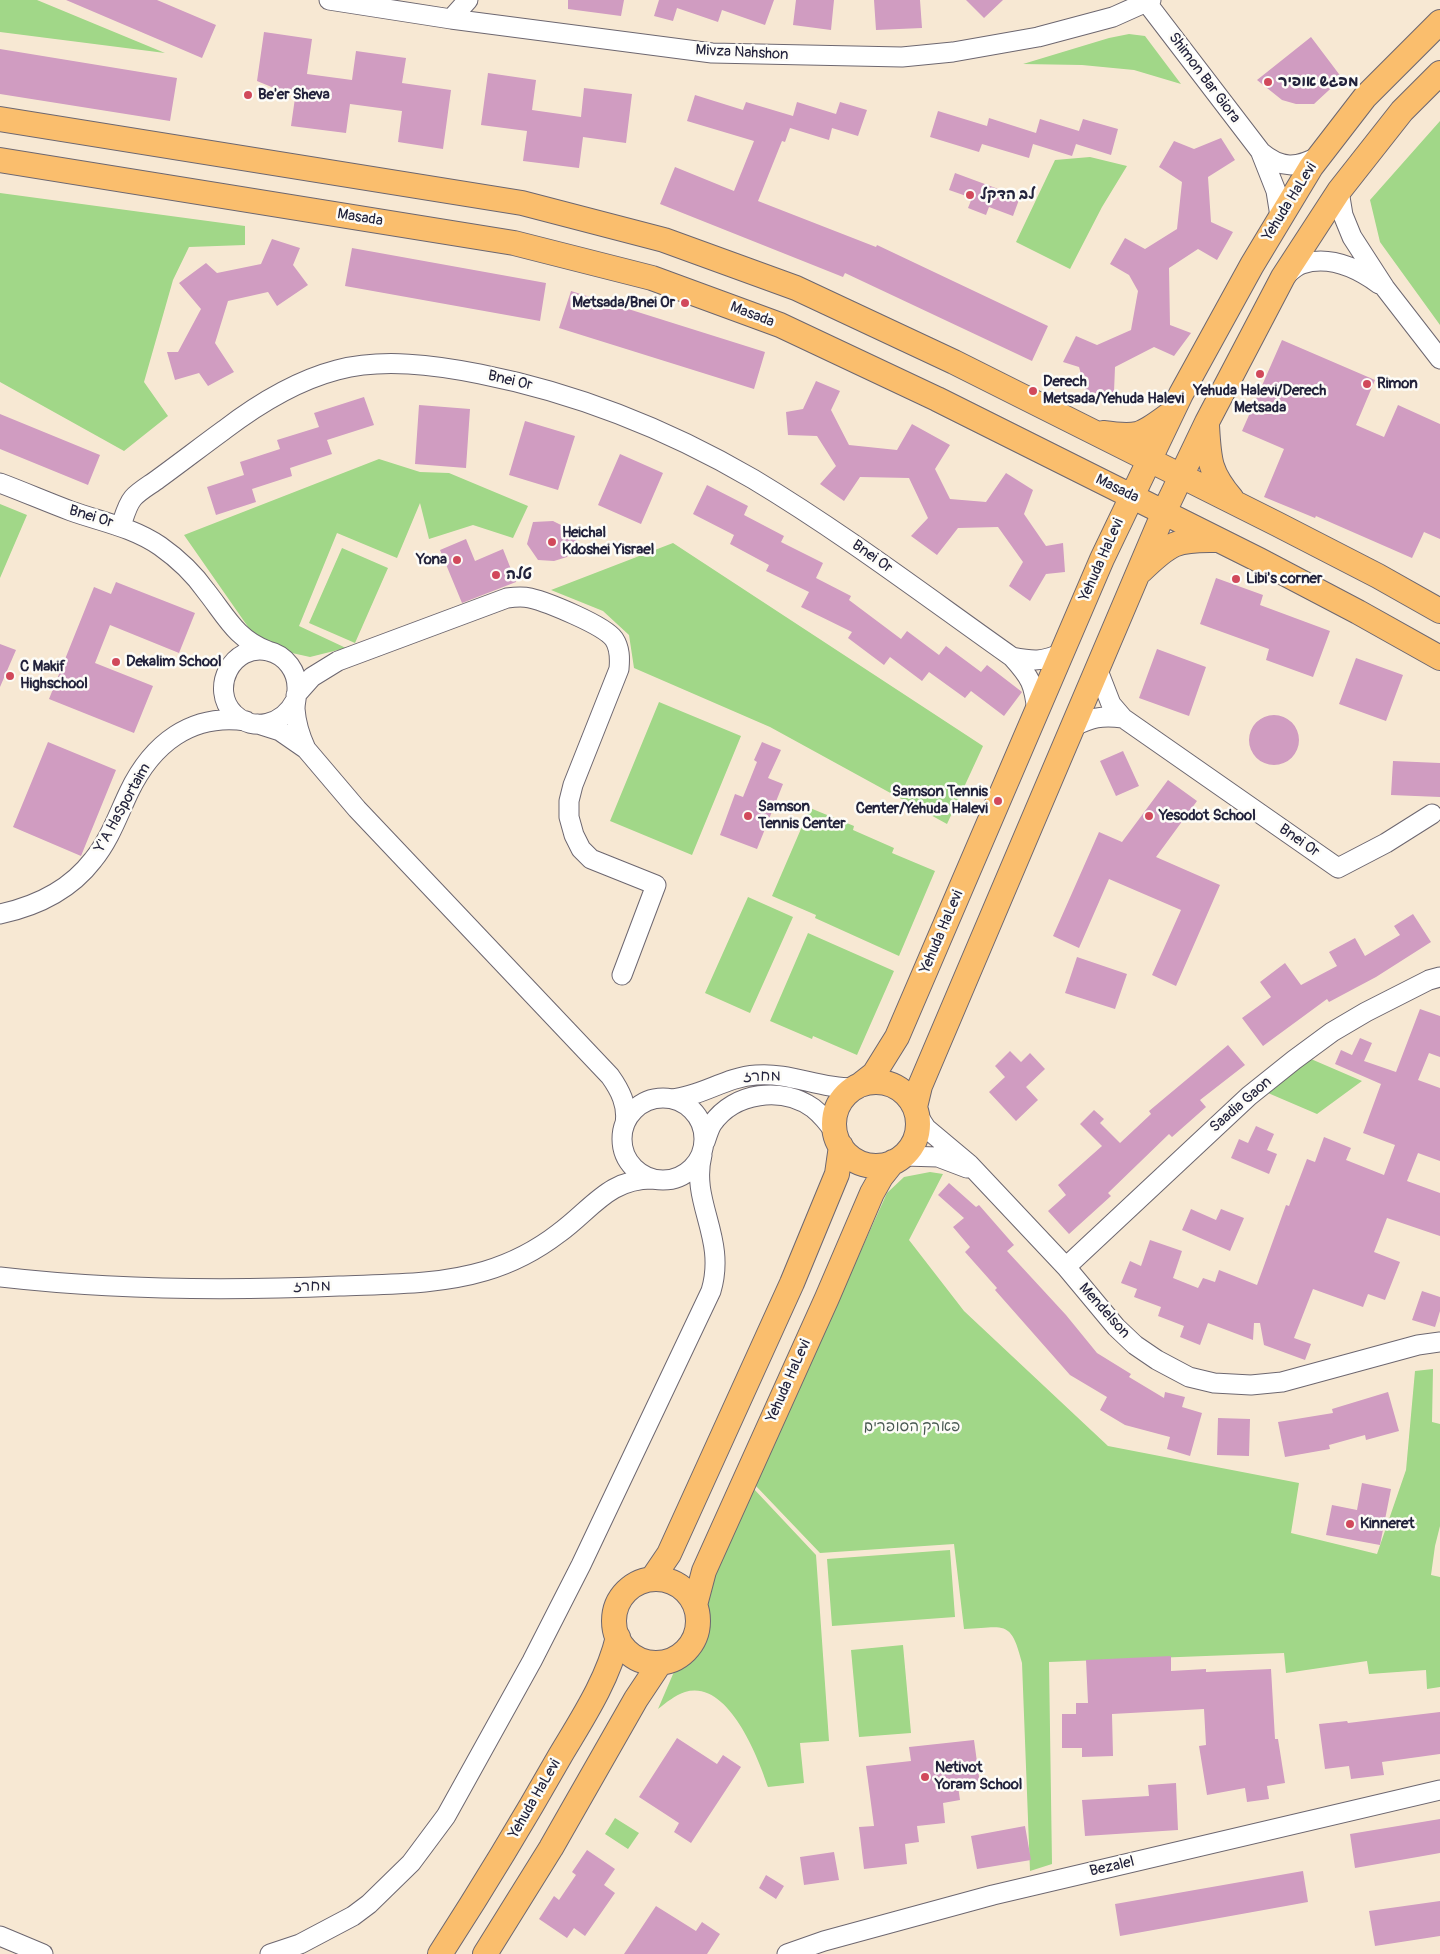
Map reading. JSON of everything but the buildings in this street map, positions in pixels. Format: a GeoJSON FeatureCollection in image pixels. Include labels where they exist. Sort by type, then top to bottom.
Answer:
{"type":"FeatureCollection","features":[{"type":"Feature","properties":{"kind":"main road","name":"Yehuda HaLevi"},"geometry":{"type":"LineString","coordinates":[[857,1087],[874,1074],[897,1037],[1131,496],[1172,412],[1280,216],[1319,156],[1365,97],[1440,22]]}},
{"type":"Feature","properties":{"kind":"main road"},"geometry":{"type":"LineString","coordinates":[[838,1140],[849,1156],[874,1166],[898,1159],[912,1146],[917,1133],[916,1110],[920,1086],[1164,512],[1207,422],[1283,277],[1339,191],[1402,111],[1440,73]]}},
{"type":"Feature","properties":{"kind":"main road"},"geometry":{"type":"LineString","coordinates":[[0,119],[522,203],[664,240],[796,288],[954,362],[1378,576],[1440,611]]}},
{"type":"Feature","properties":{"kind":"main road","name":"Masada"},"geometry":{"type":"LineString","coordinates":[[0,160],[514,243],[652,278],[780,325],[936,399],[1220,540],[1358,612],[1440,658]]}},
{"type":"Feature","properties":{"kind":"main road"},"geometry":{"type":"LineString","coordinates":[[1091,431],[1130,436],[1147,431],[1172,412]]}},
{"type":"Feature","properties":{"kind":"main road"},"geometry":{"type":"LineString","coordinates":[[1207,422],[1210,466],[1219,484],[1235,503]]}},
{"type":"Feature","properties":{"kind":"main road"},"geometry":{"type":"LineString","coordinates":[[1138,573],[1158,554],[1176,543],[1194,540],[1220,540]]}},
{"type":"Feature","properties":{"kind":"main road"},"geometry":{"type":"LineString","coordinates":[[652,1579],[669,1554],[792,1283],[837,1174],[838,1140],[834,1121],[844,1097],[857,1087],[879,1082],[892,1085],[904,1092],[916,1110]]}},
{"type":"Feature","properties":{"kind":"main road","name":"Yehuda HaLevi"},"geometry":{"type":"LineString","coordinates":[[695,1605],[704,1571],[872,1193],[881,1177],[898,1159]]}},
{"type":"Feature","properties":{"kind":"main road"},"geometry":{"type":"LineString","coordinates":[[652,1579],[666,1580],[678,1585],[688,1594],[695,1605],[698,1624],[692,1643],[679,1657],[660,1663],[647,1662],[635,1657],[625,1648],[618,1637],[614,1618],[620,1599],[634,1585],[652,1579]]}},
{"type":"Feature","properties":{"kind":"main road","name":"Yehuda HaLevi"},"geometry":{"type":"LineString","coordinates":[[440,1954],[518,1829],[603,1680],[612,1659],[618,1637]]}},
{"type":"Feature","properties":{"kind":"main road"},"geometry":{"type":"LineString","coordinates":[[485,1954],[551,1848],[636,1699],[660,1663]]}},
{"type":"Feature","properties":{"kind":"street","name":"Mivza Nahshon"},"geometry":{"type":"LineString","coordinates":[[329,0],[451,19],[712,53],[902,57],[953,52],[1038,36],[1113,17],[1149,2]]}},
{"type":"Feature","properties":{"kind":"street"},"geometry":{"type":"LineString","coordinates":[[451,19],[468,0]]}},
{"type":"Feature","properties":{"kind":"street","name":"Shimon Bar Giora"},"geometry":{"type":"LineString","coordinates":[[1149,2],[1261,152],[1280,165],[1301,164],[1319,156]]}},
{"type":"Feature","properties":{"kind":"street","name":"Shimon Bar Giora"},"geometry":{"type":"LineString","coordinates":[[1261,152],[1276,191],[1280,216]]}},
{"type":"Feature","properties":{"kind":"street"},"geometry":{"type":"LineString","coordinates":[[1339,191],[1346,226],[1385,288],[1440,359]]}},
{"type":"Feature","properties":{"kind":"street"},"geometry":{"type":"LineString","coordinates":[[1283,277],[1300,264],[1319,260],[1339,262],[1363,272],[1385,288]]}},
{"type":"Feature","properties":{"kind":"street","name":"Bnei Or"},"geometry":{"type":"LineString","coordinates":[[0,482],[59,507],[121,526],[134,497],[241,417],[304,381],[338,370],[368,364],[454,369],[504,379],[556,392],[638,422],[752,479],[839,534],[1012,657],[1028,676],[1034,690],[1037,712]]}},
{"type":"Feature","properties":{"kind":"street"},"geometry":{"type":"LineString","coordinates":[[121,526],[159,545],[183,565],[206,590],[226,620],[244,637],[288,663],[294,673],[297,684],[296,698],[299,730],[306,749]]}},
{"type":"Feature","properties":{"kind":"street"},"geometry":{"type":"LineString","coordinates":[[192,725],[214,720],[269,723],[280,719],[312,678],[338,662],[514,597],[534,599],[594,623],[609,633],[617,645],[619,669],[573,785],[569,813],[577,843],[587,856],[656,885],[622,975]]}},
{"type":"Feature","properties":{"kind":"street"},"geometry":{"type":"LineString","coordinates":[[226,620],[231,644],[223,691],[226,702],[236,715],[252,723],[280,731],[306,749],[357,809],[610,1076],[632,1090],[684,1104],[694,1112],[703,1129],[699,1185],[714,1240],[716,1257],[714,1282],[708,1299],[581,1565],[532,1661],[456,1799],[435,1832],[411,1863],[369,1904],[353,1916],[300,1944],[270,1954]]}},
{"type":"Feature","properties":{"kind":"street"},"geometry":{"type":"LineString","coordinates":[[192,725],[212,705],[226,673],[236,659],[246,653],[257,650],[308,663],[325,664],[338,662]]}},
{"type":"Feature","properties":{"kind":"street","name":"Bnei Or"},"geometry":{"type":"LineString","coordinates":[[1012,657],[1046,660],[1062,653]]}},
{"type":"Feature","properties":{"kind":"street","name":"Bnei Or"},"geometry":{"type":"LineString","coordinates":[[1097,668],[1111,704],[1122,718],[1338,868],[1386,843],[1432,814]]}},
{"type":"Feature","properties":{"kind":"street"},"geometry":{"type":"LineString","coordinates":[[1072,727],[1090,719],[1106,716],[1122,718]]}},
{"type":"Feature","properties":{"kind":"street","name":"Y'A HaSportaim"},"geometry":{"type":"LineString","coordinates":[[0,914],[29,906],[47,898],[80,875],[94,859],[107,839],[130,791],[146,764],[166,743],[192,725]]}},
{"type":"Feature","properties":{"kind":"street","name":"Saadia Gaon"},"geometry":{"type":"LineString","coordinates":[[1066,1267],[1249,1096],[1294,1060],[1332,1032],[1366,1012],[1429,980],[1440,977]]}},
{"type":"Feature","properties":{"kind":"street","name":"מחרז"},"geometry":{"type":"LineString","coordinates":[[666,1098],[691,1096],[724,1082],[755,1075],[778,1075],[831,1088],[857,1087]]}},
{"type":"Feature","properties":{"kind":"street"},"geometry":{"type":"LineString","coordinates":[[610,1076],[624,1101],[626,1117],[622,1143],[625,1155],[632,1166],[642,1174],[674,1184],[688,1191],[700,1203],[706,1213]]}},
{"type":"Feature","properties":{"kind":"street","name":"מחרז"},"geometry":{"type":"LineString","coordinates":[[703,1148],[712,1124],[723,1112],[736,1103],[751,1097],[766,1095],[798,1100],[812,1108],[825,1119],[838,1140]]}},
{"type":"Feature","properties":{"kind":"street"},"geometry":{"type":"LineString","coordinates":[[625,1124],[632,1112],[641,1104],[666,1098]]}},
{"type":"Feature","properties":{"kind":"street","name":"Mendelson"},"geometry":{"type":"LineString","coordinates":[[916,1110],[926,1128],[953,1149],[979,1174],[1066,1267],[1116,1327],[1135,1345],[1157,1360],[1189,1377],[1214,1383],[1251,1385],[1282,1382],[1418,1346],[1440,1342]]}},
{"type":"Feature","properties":{"kind":"street","name":"מחרז"},"geometry":{"type":"LineString","coordinates":[[600,1197],[617,1168],[622,1143]]}},
{"type":"Feature","properties":{"kind":"street"},"geometry":{"type":"LineString","coordinates":[[657,1180],[673,1179],[685,1174],[695,1166],[703,1148]]}},
{"type":"Feature","properties":{"kind":"street","name":"Mendelson"},"geometry":{"type":"LineString","coordinates":[[898,1159],[938,1157],[962,1165],[979,1174]]}},
{"type":"Feature","properties":{"kind":"street","name":"מחרז"},"geometry":{"type":"LineString","coordinates":[[0,1277],[115,1287],[204,1289],[319,1287],[432,1281],[485,1271],[522,1256],[560,1233],[600,1197],[629,1181],[640,1179],[657,1180]]}},
{"type":"Feature","properties":{"kind":"street","name":"Bezalel"},"geometry":{"type":"LineString","coordinates":[[787,1954],[824,1941],[993,1896],[1440,1790]]}},
{"type":"Feature","properties":{"kind":"street"},"geometry":{"type":"LineString","coordinates":[[0,1936],[43,1954]]}},
{"type":"Feature","properties":{"kind":"green space"},"geometry":{"type":"Polygon","coordinates":[[[0,0],[37,0],[165,53],[0,32],[0,0]]]}},
{"type":"Feature","properties":{"kind":"green space"},"geometry":{"type":"Polygon","coordinates":[[[1129,34],[1145,36],[1181,84],[1134,70],[1082,65],[1023,64],[1109,38],[1129,34]]]}},
{"type":"Feature","properties":{"kind":"green space"},"geometry":{"type":"Polygon","coordinates":[[[1440,121],[1440,325],[1380,242],[1370,200],[1440,121]]]}},
{"type":"Feature","properties":{"kind":"green space"},"geometry":{"type":"Polygon","coordinates":[[[1090,157],[1127,166],[1102,207],[1070,269],[1016,242],[1055,160],[1090,157]]]}},
{"type":"Feature","properties":{"kind":"green space"},"geometry":{"type":"Polygon","coordinates":[[[0,193],[245,226],[245,245],[189,247],[173,280],[144,382],[168,416],[124,451],[0,382],[0,193]]]}},
{"type":"Feature","properties":{"kind":"green space"},"geometry":{"type":"Polygon","coordinates":[[[379,459],[420,472],[449,473],[528,506],[513,538],[473,525],[429,539],[420,503],[397,558],[337,533],[299,626],[346,648],[310,657],[283,651],[253,634],[184,535],[379,459]]]}},
{"type":"Feature","properties":{"kind":"green space"},"geometry":{"type":"Polygon","coordinates":[[[0,504],[27,515],[0,578],[0,504]]]}},
{"type":"Feature","properties":{"kind":"green space"},"geometry":{"type":"Polygon","coordinates":[[[673,543],[983,746],[947,824],[770,727],[634,668],[629,635],[603,611],[551,590],[673,543]]]}},
{"type":"Feature","properties":{"kind":"green space"},"geometry":{"type":"Polygon","coordinates":[[[342,548],[388,568],[355,643],[309,623],[342,548]]]}},
{"type":"Feature","properties":{"kind":"green space"},"geometry":{"type":"Polygon","coordinates":[[[659,702],[741,736],[692,855],[610,821],[659,702]]]}},
{"type":"Feature","properties":{"kind":"green space"},"geometry":{"type":"Polygon","coordinates":[[[810,808],[854,826],[853,830],[894,848],[892,853],[935,871],[899,956],[815,918],[816,915],[772,896],[810,808]]]}},
{"type":"Feature","properties":{"kind":"green space"},"geometry":{"type":"Polygon","coordinates":[[[748,897],[793,917],[750,1013],[705,993],[748,897]]]}},
{"type":"Feature","properties":{"kind":"green space"},"geometry":{"type":"Polygon","coordinates":[[[808,933],[894,971],[857,1055],[813,1036],[812,1039],[770,1021],[808,933]]]}},
{"type":"Feature","properties":{"kind":"green space"},"geometry":{"type":"Polygon","coordinates":[[[1311,1059],[1362,1081],[1317,1114],[1268,1093],[1311,1059]]]}},
{"type":"Feature","properties":{"kind":"green space","name":"פארק הסופרים"},"geometry":{"type":"Polygon","coordinates":[[[930,1172],[943,1174],[909,1240],[964,1311],[1108,1446],[1299,1483],[1291,1533],[1377,1554],[1406,1470],[1415,1371],[1433,1369],[1432,1422],[1440,1424],[1440,1526],[1431,1575],[1440,1577],[1440,1687],[1427,1689],[1426,1670],[1369,1674],[1367,1661],[1286,1673],[1284,1653],[1049,1662],[1052,1864],[1030,1871],[1022,1663],[1010,1632],[997,1627],[964,1629],[954,1544],[820,1553],[755,1485],[887,1193],[904,1177],[930,1172]]]}},
{"type":"Feature","properties":{"kind":"green space"},"geometry":{"type":"Polygon","coordinates":[[[753,1488],[816,1555],[829,1741],[800,1743],[804,1783],[768,1787],[749,1740],[739,1723],[728,1708],[715,1697],[701,1691],[685,1692],[674,1697],[658,1709],[753,1488]]]}},
{"type":"Feature","properties":{"kind":"green space"},"geometry":{"type":"Polygon","coordinates":[[[950,1550],[955,1617],[832,1626],[827,1559],[950,1550]]]}},
{"type":"Feature","properties":{"kind":"green space"},"geometry":{"type":"Polygon","coordinates":[[[903,1645],[911,1733],[859,1737],[851,1650],[903,1645]]]}},
{"type":"Feature","properties":{"kind":"green space"},"geometry":{"type":"Polygon","coordinates":[[[615,1818],[639,1833],[628,1849],[605,1834],[615,1818]]]}},
{"type":"Feature","properties":{"kind":"place","name":"מפגש אופיר"},"geometry":{"type":"Point","coordinates":[1268,82]}},
{"type":"Feature","properties":{"kind":"place","name":"Be'er Sheva"},"geometry":{"type":"Point","coordinates":[248,95]}},
{"type":"Feature","properties":{"kind":"place","name":"לב הדקל"},"geometry":{"type":"Point","coordinates":[970,195]}},
{"type":"Feature","properties":{"kind":"place","name":"Metsada/Bnei Or"},"geometry":{"type":"Point","coordinates":[685,303]}},
{"type":"Feature","properties":{"kind":"place","name":"Yehuda Halevi/Derech Metsada"},"geometry":{"type":"Point","coordinates":[1260,374]}},
{"type":"Feature","properties":{"kind":"place","name":"Rimon"},"geometry":{"type":"Point","coordinates":[1367,384]}},
{"type":"Feature","properties":{"kind":"place","name":"Derech Metsada/Yehuda Halevi"},"geometry":{"type":"Point","coordinates":[1033,391]}},
{"type":"Feature","properties":{"kind":"place","name":"Heichal Kdoshei Yisrael"},"geometry":{"type":"Point","coordinates":[552,542]}},
{"type":"Feature","properties":{"kind":"place","name":"Yona"},"geometry":{"type":"Point","coordinates":[457,560]}},
{"type":"Feature","properties":{"kind":"place","name":"טלה"},"geometry":{"type":"Point","coordinates":[496,575]}},
{"type":"Feature","properties":{"kind":"place","name":"Libi's corner"},"geometry":{"type":"Point","coordinates":[1236,579]}},
{"type":"Feature","properties":{"kind":"place","name":"Dekalim School"},"geometry":{"type":"Point","coordinates":[116,662]}},
{"type":"Feature","properties":{"kind":"place","name":"C Makif Highschool"},"geometry":{"type":"Point","coordinates":[10,676]}},
{"type":"Feature","properties":{"kind":"place","name":"Samson Tennis Center/Yehuda Halevi"},"geometry":{"type":"Point","coordinates":[998,801]}},
{"type":"Feature","properties":{"kind":"place","name":"Samson Tennis Center"},"geometry":{"type":"Point","coordinates":[748,816]}},
{"type":"Feature","properties":{"kind":"place","name":"Yesodot School"},"geometry":{"type":"Point","coordinates":[1149,816]}},
{"type":"Feature","properties":{"kind":"place","name":"Kinneret"},"geometry":{"type":"Point","coordinates":[1350,1524]}},
{"type":"Feature","properties":{"kind":"place","name":"Netivot Yoram School"},"geometry":{"type":"Point","coordinates":[925,1777]}}]}
